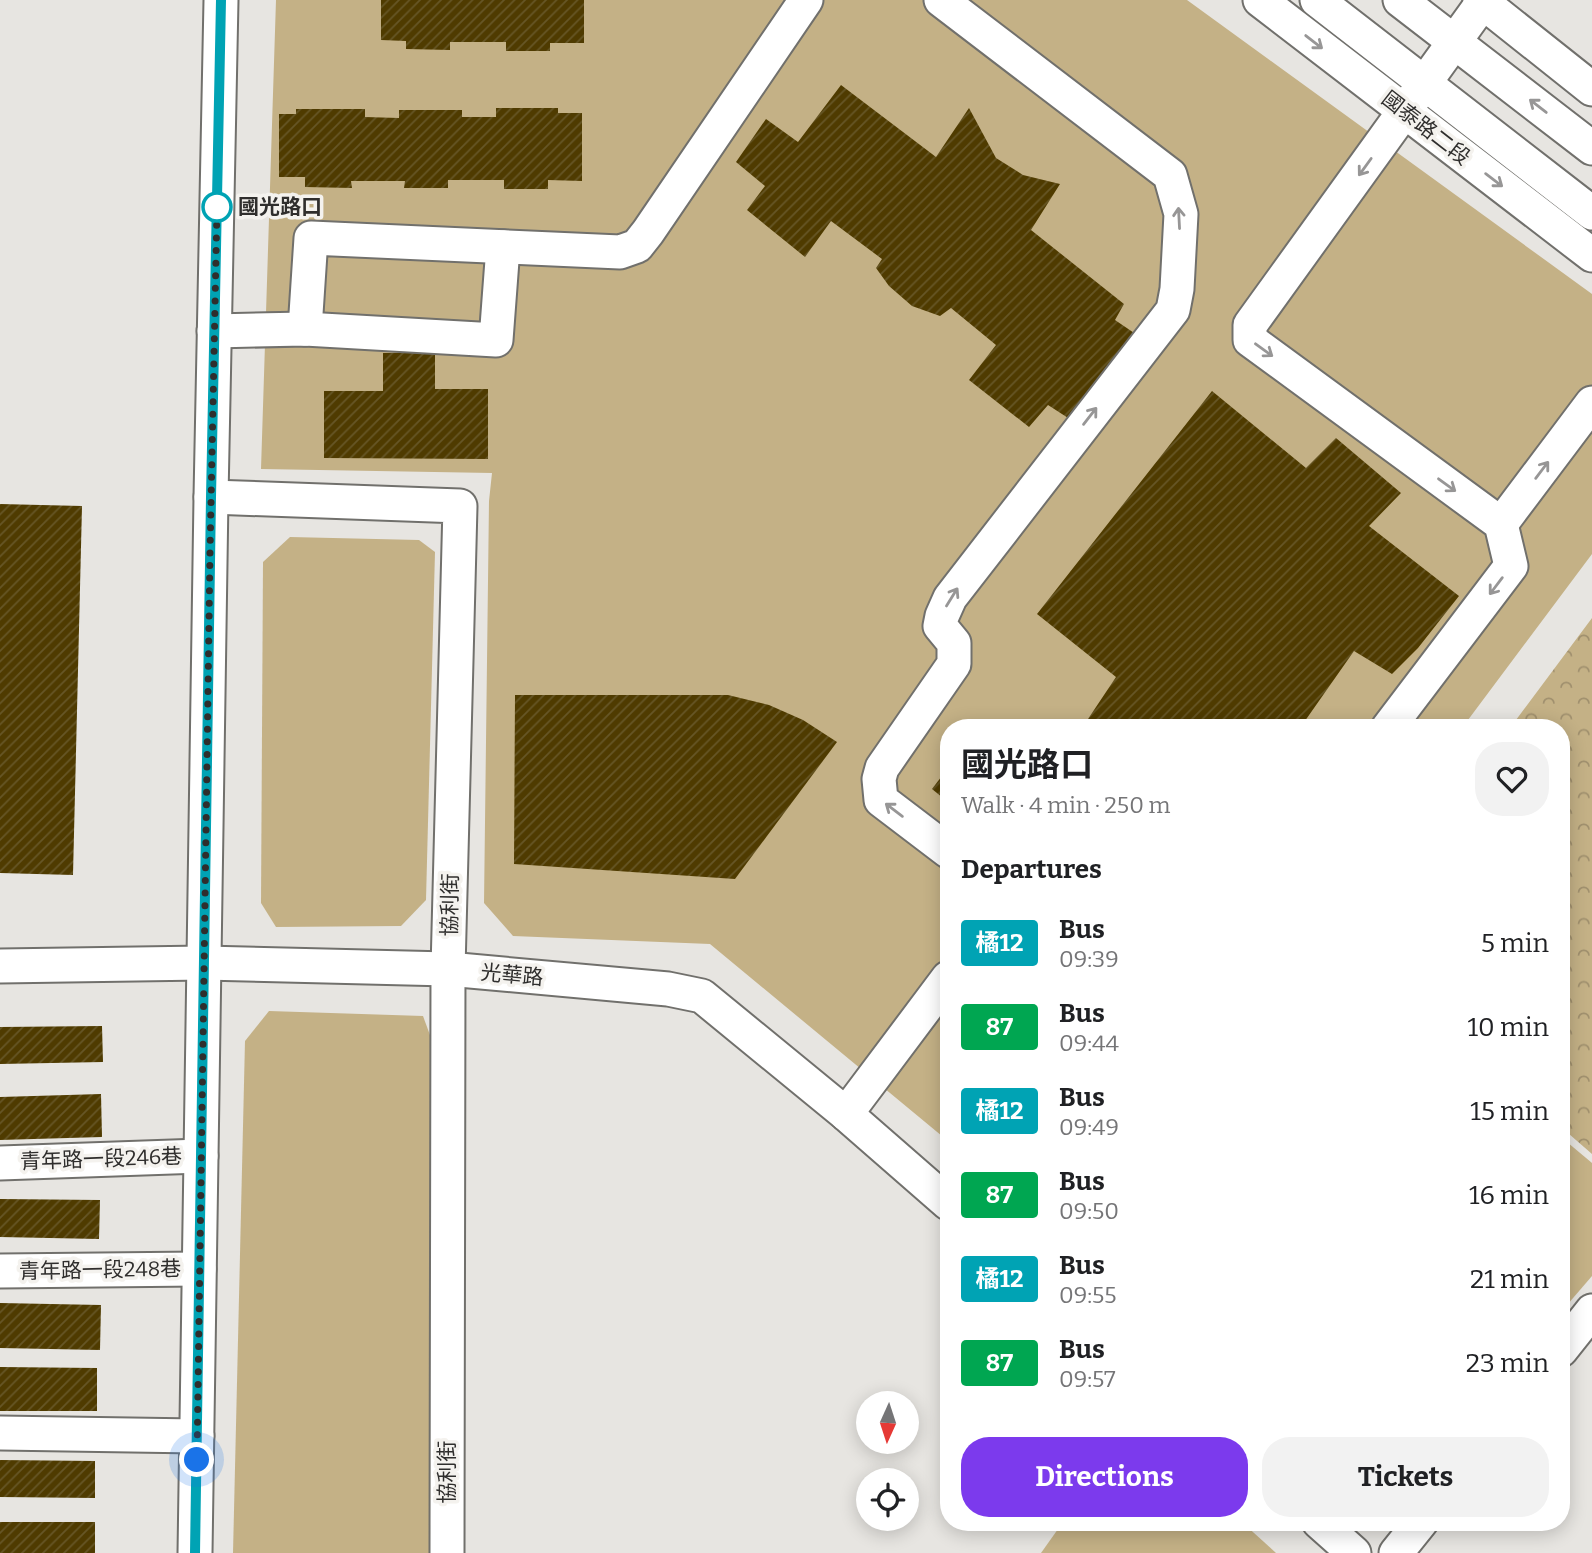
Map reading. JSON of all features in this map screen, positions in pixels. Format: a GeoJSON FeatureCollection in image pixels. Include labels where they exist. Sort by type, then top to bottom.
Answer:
{"type":"FeatureCollection","features":[{"type":"Feature","properties":{"kind":"street"},"geometry":{"type":"LineString","coordinates":[[195,1553],[221,0]]}},
{"type":"Feature","properties":{"kind":"street"},"geometry":{"type":"LineString","coordinates":[[305,329],[311,238],[620,252],[637,246],[806,0]]}},
{"type":"Feature","properties":{"kind":"street"},"geometry":{"type":"LineString","coordinates":[[940,845],[881,800],[881,768],[954,664],[954,643],[940,626],[950,598],[1173,310],[1177,289],[1181,214],[1170,174],[941,0]]}},
{"type":"Feature","properties":{"kind":"street","name":"國泰路二段"},"geometry":{"type":"LineString","coordinates":[[1260,0],[1592,255]]}},
{"type":"Feature","properties":{"kind":"street","name":"國泰路二段"},"geometry":{"type":"LineString","coordinates":[[1317,0],[1592,213]]}},
{"type":"Feature","properties":{"kind":"street"},"geometry":{"type":"LineString","coordinates":[[1400,0],[1592,148]]}},
{"type":"Feature","properties":{"kind":"street"},"geometry":{"type":"LineString","coordinates":[[1395,719],[1511,566],[1501,524],[1250,340],[1250,325],[1482,1],[1592,89]]}},
{"type":"Feature","properties":{"kind":"street"},"geometry":{"type":"LineString","coordinates":[[214,331],[305,329],[496,340],[503,247]]}},
{"type":"Feature","properties":{"kind":"street"},"geometry":{"type":"LineString","coordinates":[[1501,524],[1592,403]]}},
{"type":"Feature","properties":{"kind":"street","name":"協利街"},"geometry":{"type":"LineString","coordinates":[[211,497],[460,506],[448,969],[447,1553]]}},
{"type":"Feature","properties":{"kind":"street","name":"光華路"},"geometry":{"type":"LineString","coordinates":[[0,966],[204,963],[448,969],[668,989],[702,996],[846,1114],[940,1196]]}},
{"type":"Feature","properties":{"kind":"street"},"geometry":{"type":"LineString","coordinates":[[846,1114],[940,989]]}},
{"type":"Feature","properties":{"kind":"street","name":"青年路一段246巷"},"geometry":{"type":"LineString","coordinates":[[0,1163],[201,1156]]}},
{"type":"Feature","properties":{"kind":"street","name":"青年路一段248巷"},"geometry":{"type":"LineString","coordinates":[[0,1271],[200,1269]]}},
{"type":"Feature","properties":{"kind":"street"},"geometry":{"type":"LineString","coordinates":[[1570,1339],[1592,1311]]}},
{"type":"Feature","properties":{"kind":"street"},"geometry":{"type":"LineString","coordinates":[[0,1433],[197,1436]]}},
{"type":"Feature","properties":{"kind":"street"},"geometry":{"type":"LineString","coordinates":[[1329,1531],[1354,1553]]}},
{"type":"Feature","properties":{"kind":"street"},"geometry":{"type":"LineString","coordinates":[[1396,1553],[1414,1531]]}},
{"type":"Feature","properties":{"kind":"green space"},"geometry":{"type":"Polygon","coordinates":[[[276,0],[1187,0],[1592,294],[1592,554],[1469,719],[940,719],[940,1134],[710,944],[513,936],[484,903],[489,501],[492,473],[261,469],[276,0]]]}},
{"type":"Feature","properties":{"kind":"green space"},"geometry":{"type":"Polygon","coordinates":[[[290,537],[419,540],[435,552],[426,900],[401,926],[276,927],[261,903],[263,562],[290,537]]]}},
{"type":"Feature","properties":{"kind":"green space"},"geometry":{"type":"Polygon","coordinates":[[[1592,618],[1592,1154],[1570,1135],[1570,719],[1517,719],[1592,618]]]}},
{"type":"Feature","properties":{"kind":"green space"},"geometry":{"type":"Polygon","coordinates":[[[269,1011],[423,1016],[434,1046],[432,1553],[233,1553],[245,1041],[269,1011]]]}},
{"type":"Feature","properties":{"kind":"green space"},"geometry":{"type":"Polygon","coordinates":[[[1570,1145],[1592,1163],[1592,1276],[1570,1302],[1570,1145]]]}},
{"type":"Feature","properties":{"kind":"green space"},"geometry":{"type":"Polygon","coordinates":[[[1057,1531],[1252,1531],[1276,1553],[1041,1553],[1057,1531]]]}},
{"type":"Feature","properties":{"kind":"building"},"geometry":{"type":"Polygon","coordinates":[[[381,0],[584,0],[584,43],[550,43],[550,51],[506,51],[506,42],[450,42],[450,50],[406,49],[406,41],[381,40],[381,0]]]}},
{"type":"Feature","properties":{"kind":"building"},"geometry":{"type":"Polygon","coordinates":[[[841,85],[936,157],[969,108],[996,158],[1023,175],[1060,184],[1031,230],[1124,304],[1115,320],[1143,339],[1079,425],[1048,405],[1029,427],[969,380],[996,345],[951,308],[940,316],[912,306],[889,286],[876,268],[882,259],[831,221],[805,257],[747,210],[765,186],[736,162],[766,119],[798,142],[841,85]]]}},
{"type":"Feature","properties":{"kind":"building"},"geometry":{"type":"Polygon","coordinates":[[[496,108],[558,108],[558,113],[582,113],[582,181],[548,180],[548,189],[504,189],[504,180],[448,180],[448,188],[404,188],[405,181],[351,181],[352,188],[305,187],[305,177],[279,177],[279,114],[296,114],[296,109],[365,109],[365,117],[399,118],[399,110],[462,110],[462,117],[496,117],[496,108]]]}},
{"type":"Feature","properties":{"kind":"building"},"geometry":{"type":"Polygon","coordinates":[[[383,353],[435,353],[435,389],[488,389],[488,459],[324,458],[324,391],[383,391],[383,353]]]}},
{"type":"Feature","properties":{"kind":"building"},"geometry":{"type":"Polygon","coordinates":[[[1212,391],[1306,468],[1336,438],[1401,493],[1369,526],[1459,596],[1418,648],[1392,674],[1354,651],[1306,719],[1088,719],[1116,677],[1037,614],[1212,391]]]}},
{"type":"Feature","properties":{"kind":"building"},"geometry":{"type":"Polygon","coordinates":[[[0,504],[82,506],[73,875],[0,873],[0,504]]]}},
{"type":"Feature","properties":{"kind":"building"},"geometry":{"type":"Polygon","coordinates":[[[515,695],[728,695],[769,705],[803,720],[837,742],[735,879],[514,864],[515,695]]]}},
{"type":"Feature","properties":{"kind":"building"},"geometry":{"type":"Polygon","coordinates":[[[940,778],[940,796],[932,789],[940,778]]]}},
{"type":"Feature","properties":{"kind":"building"},"geometry":{"type":"Polygon","coordinates":[[[102,1026],[103,1062],[0,1064],[0,1027],[102,1026]]]}},
{"type":"Feature","properties":{"kind":"building"},"geometry":{"type":"Polygon","coordinates":[[[101,1094],[102,1137],[0,1140],[0,1097],[101,1094]]]}},
{"type":"Feature","properties":{"kind":"building"},"geometry":{"type":"Polygon","coordinates":[[[0,1199],[100,1200],[99,1239],[0,1237],[0,1199]]]}},
{"type":"Feature","properties":{"kind":"building"},"geometry":{"type":"Polygon","coordinates":[[[0,1303],[101,1305],[100,1350],[0,1348],[0,1303]]]}},
{"type":"Feature","properties":{"kind":"building"},"geometry":{"type":"Polygon","coordinates":[[[0,1367],[97,1368],[97,1411],[0,1411],[0,1367]]]}},
{"type":"Feature","properties":{"kind":"building"},"geometry":{"type":"Polygon","coordinates":[[[0,1460],[95,1461],[95,1498],[0,1497],[0,1460]]]}},
{"type":"Feature","properties":{"kind":"building"},"geometry":{"type":"Polygon","coordinates":[[[0,1522],[95,1522],[95,1553],[0,1553],[0,1522]]]}},
{"type":"Feature","properties":{"kind":"bus line","name":"橘12"},"geometry":{"type":"LineString","coordinates":[[195,1553],[221,0]]}},
{"type":"Feature","properties":{"kind":"place","name":"國光路口"},"geometry":{"type":"Point","coordinates":[217,207]}},
{"type":"Feature","properties":{"kind":"route"},"geometry":{"type":"LineString","coordinates":[[197,1460],[217,207]]}}]}
